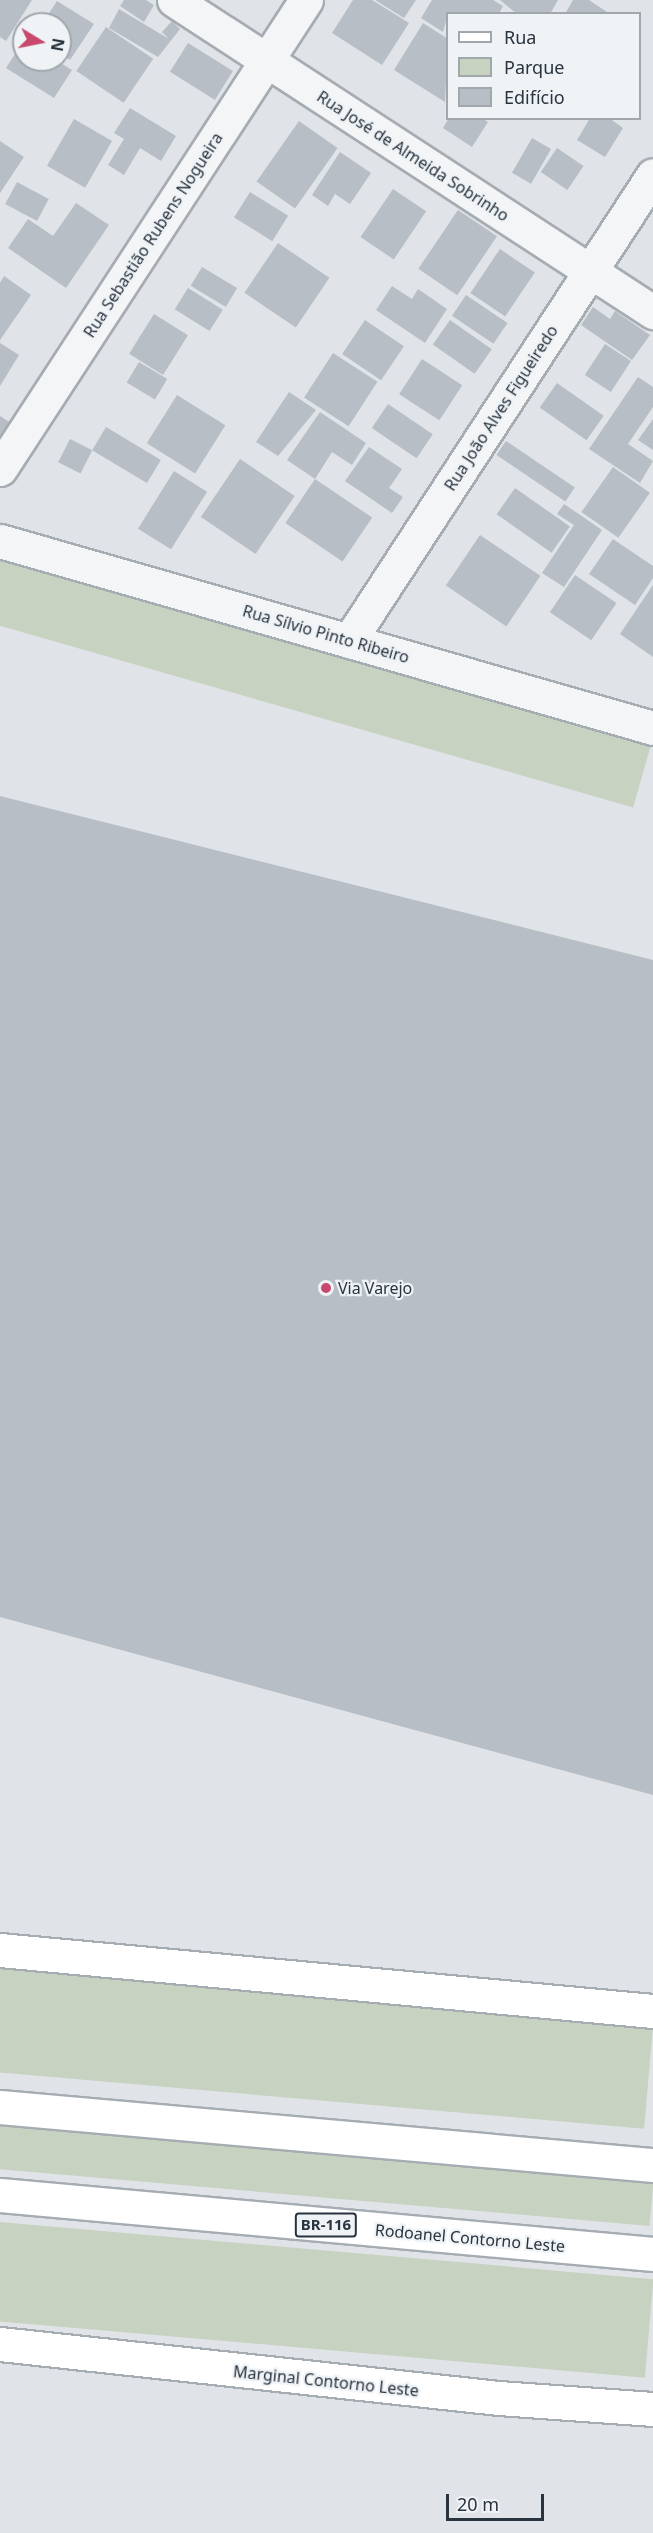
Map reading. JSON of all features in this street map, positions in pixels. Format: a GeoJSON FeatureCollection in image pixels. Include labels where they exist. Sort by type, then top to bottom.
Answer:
{"type":"FeatureCollection","features":[{"type":"Feature","properties":{"kind":"main road"},"geometry":{"type":"LineString","coordinates":[[0,1950],[653,2011]]}},
{"type":"Feature","properties":{"kind":"main road"},"geometry":{"type":"LineString","coordinates":[[0,2107],[653,2165]]}},
{"type":"Feature","properties":{"kind":"main road","name":"Rodoanel Contorno Leste"},"geometry":{"type":"LineString","coordinates":[[0,2195],[653,2254]]}},
{"type":"Feature","properties":{"kind":"main road","name":"Marginal Contorno Leste"},"geometry":{"type":"LineString","coordinates":[[0,2344],[476,2396],[653,2409]]}},
{"type":"Feature","properties":{"kind":"street","name":"Rua José de Almeida Sobrinho"},"geometry":{"type":"LineString","coordinates":[[174,0],[653,312]]}},
{"type":"Feature","properties":{"kind":"street","name":"Rua Sebastião Rubens Nogueira"},"geometry":{"type":"LineString","coordinates":[[0,469],[306,0]]}},
{"type":"Feature","properties":{"kind":"street","name":"Rua João Alves Figueiredo"},"geometry":{"type":"LineString","coordinates":[[348,641],[653,175]]}},
{"type":"Feature","properties":{"kind":"street","name":"Rua Sílvio Pinto Ribeiro"},"geometry":{"type":"LineString","coordinates":[[0,541],[653,728]]}},
{"type":"Feature","properties":{"kind":"green space"},"geometry":{"type":"Polygon","coordinates":[[[0,552],[653,739],[633,807],[0,626],[0,552]]]}},
{"type":"Feature","properties":{"kind":"green space"},"geometry":{"type":"Polygon","coordinates":[[[0,1964],[653,2021],[644,2129],[0,2072],[0,1964]]]}},
{"type":"Feature","properties":{"kind":"green space"},"geometry":{"type":"Polygon","coordinates":[[[0,2124],[653,2181],[650,2226],[0,2169],[0,2124]]]}},
{"type":"Feature","properties":{"kind":"green space"},"geometry":{"type":"Polygon","coordinates":[[[0,2222],[653,2279],[645,2378],[0,2321],[0,2222]]]}},
{"type":"Feature","properties":{"kind":"building"},"geometry":{"type":"Polygon","coordinates":[[[0,0],[32,0],[24,12],[12,12],[12,32],[6,41],[0,37],[0,0]]]}},
{"type":"Feature","properties":{"kind":"building"},"geometry":{"type":"Polygon","coordinates":[[[124,0],[146,0],[154,5],[144,22],[120,6],[124,0]]]}},
{"type":"Feature","properties":{"kind":"building"},"geometry":{"type":"Polygon","coordinates":[[[353,0],[372,0],[409,23],[382,65],[332,33],[353,0]]]}},
{"type":"Feature","properties":{"kind":"building"},"geometry":{"type":"Polygon","coordinates":[[[375,0],[416,0],[404,18],[375,0]]]}},
{"type":"Feature","properties":{"kind":"building"},"geometry":{"type":"Polygon","coordinates":[[[432,0],[493,0],[503,6],[500,12],[446,12],[443,32],[421,18],[432,0]]]}},
{"type":"Feature","properties":{"kind":"building"},"geometry":{"type":"Polygon","coordinates":[[[500,0],[558,0],[551,12],[515,12],[500,0]]]}},
{"type":"Feature","properties":{"kind":"building"},"geometry":{"type":"Polygon","coordinates":[[[573,0],[589,0],[607,12],[566,12],[573,0]]]}},
{"type":"Feature","properties":{"kind":"building"},"geometry":{"type":"Polygon","coordinates":[[[57,1],[94,24],[72,57],[72,12],[50,12],[57,1]]]}},
{"type":"Feature","properties":{"kind":"building"},"geometry":{"type":"Polygon","coordinates":[[[119,9],[169,39],[162,32],[172,21],[180,29],[158,57],[109,28],[119,9]]]}},
{"type":"Feature","properties":{"kind":"building"},"geometry":{"type":"Polygon","coordinates":[[[423,23],[446,38],[445,102],[394,70],[423,23]]]}},
{"type":"Feature","properties":{"kind":"building"},"geometry":{"type":"Polygon","coordinates":[[[106,27],[153,59],[124,103],[76,71],[106,27]]]}},
{"type":"Feature","properties":{"kind":"building"},"geometry":{"type":"Polygon","coordinates":[[[188,43],[233,71],[215,100],[170,72],[188,43]]]}},
{"type":"Feature","properties":{"kind":"building"},"geometry":{"type":"Polygon","coordinates":[[[12,59],[12,72],[6,68],[12,59]]]}},
{"type":"Feature","properties":{"kind":"building"},"geometry":{"type":"Polygon","coordinates":[[[12,72],[71,72],[54,98],[12,72]]]}},
{"type":"Feature","properties":{"kind":"building"},"geometry":{"type":"Polygon","coordinates":[[[130,108],[176,136],[161,161],[140,148],[124,175],[108,165],[124,139],[114,133],[130,108]]]}},
{"type":"Feature","properties":{"kind":"building"},"geometry":{"type":"Polygon","coordinates":[[[74,119],[112,141],[85,188],[47,166],[74,119]]]}},
{"type":"Feature","properties":{"kind":"building"},"geometry":{"type":"Polygon","coordinates":[[[448,120],[485,120],[488,122],[472,147],[443,128],[448,120]]]}},
{"type":"Feature","properties":{"kind":"building"},"geometry":{"type":"Polygon","coordinates":[[[589,120],[612,120],[623,128],[605,157],[577,140],[589,120]]]}},
{"type":"Feature","properties":{"kind":"building"},"geometry":{"type":"Polygon","coordinates":[[[299,121],[338,148],[295,209],[257,182],[299,121]]]}},
{"type":"Feature","properties":{"kind":"building"},"geometry":{"type":"Polygon","coordinates":[[[532,138],[551,149],[531,184],[512,173],[532,138]]]}},
{"type":"Feature","properties":{"kind":"building"},"geometry":{"type":"Polygon","coordinates":[[[0,141],[24,157],[0,193],[0,141]]]}},
{"type":"Feature","properties":{"kind":"building"},"geometry":{"type":"Polygon","coordinates":[[[557,148],[584,166],[567,190],[541,172],[557,148]]]}},
{"type":"Feature","properties":{"kind":"building"},"geometry":{"type":"Polygon","coordinates":[[[340,152],[371,173],[350,204],[335,194],[328,206],[312,195],[340,152]]]}},
{"type":"Feature","properties":{"kind":"building"},"geometry":{"type":"Polygon","coordinates":[[[17,182],[49,199],[37,221],[5,204],[17,182]]]}},
{"type":"Feature","properties":{"kind":"building"},"geometry":{"type":"Polygon","coordinates":[[[393,189],[426,211],[394,259],[361,237],[393,189]]]}},
{"type":"Feature","properties":{"kind":"building"},"geometry":{"type":"Polygon","coordinates":[[[250,192],[288,216],[272,241],[234,217],[250,192]]]}},
{"type":"Feature","properties":{"kind":"building"},"geometry":{"type":"Polygon","coordinates":[[[76,203],[109,225],[66,288],[8,248],[28,219],[53,236],[76,203]]]}},
{"type":"Feature","properties":{"kind":"building"},"geometry":{"type":"Polygon","coordinates":[[[458,210],[497,236],[457,295],[418,269],[458,210]]]}},
{"type":"Feature","properties":{"kind":"building"},"geometry":{"type":"Polygon","coordinates":[[[278,243],[329,278],[296,327],[244,293],[278,243]]]}},
{"type":"Feature","properties":{"kind":"building"},"geometry":{"type":"Polygon","coordinates":[[[500,249],[535,272],[505,316],[470,293],[500,249]]]}},
{"type":"Feature","properties":{"kind":"building"},"geometry":{"type":"Polygon","coordinates":[[[202,267],[237,288],[226,307],[191,286],[202,267]]]}},
{"type":"Feature","properties":{"kind":"building"},"geometry":{"type":"Polygon","coordinates":[[[4,276],[31,295],[0,340],[0,283],[4,276]]]}},
{"type":"Feature","properties":{"kind":"building"},"geometry":{"type":"Polygon","coordinates":[[[392,286],[412,299],[418,289],[447,309],[425,343],[376,310],[392,286]]]}},
{"type":"Feature","properties":{"kind":"building"},"geometry":{"type":"Polygon","coordinates":[[[188,288],[223,310],[210,331],[175,309],[188,288]]]}},
{"type":"Feature","properties":{"kind":"building"},"geometry":{"type":"Polygon","coordinates":[[[466,295],[507,323],[493,344],[452,316],[466,295]]]}},
{"type":"Feature","properties":{"kind":"building"},"geometry":{"type":"Polygon","coordinates":[[[593,307],[610,319],[615,311],[650,335],[632,360],[581,325],[593,307]]]}},
{"type":"Feature","properties":{"kind":"building"},"geometry":{"type":"Polygon","coordinates":[[[154,314],[188,335],[163,375],[129,354],[154,314]]]}},
{"type":"Feature","properties":{"kind":"building"},"geometry":{"type":"Polygon","coordinates":[[[365,320],[404,346],[381,380],[342,354],[365,320]]]}},
{"type":"Feature","properties":{"kind":"building"},"geometry":{"type":"Polygon","coordinates":[[[450,320],[492,349],[475,374],[433,345],[450,320]]]}},
{"type":"Feature","properties":{"kind":"building"},"geometry":{"type":"Polygon","coordinates":[[[0,343],[19,355],[0,386],[0,343]]]}},
{"type":"Feature","properties":{"kind":"building"},"geometry":{"type":"Polygon","coordinates":[[[605,344],[631,361],[611,392],[585,375],[605,344]]]}},
{"type":"Feature","properties":{"kind":"building"},"geometry":{"type":"Polygon","coordinates":[[[333,353],[377,382],[349,426],[304,397],[333,353]]]}},
{"type":"Feature","properties":{"kind":"building"},"geometry":{"type":"Polygon","coordinates":[[[422,359],[462,385],[439,420],[399,394],[422,359]]]}},
{"type":"Feature","properties":{"kind":"building"},"geometry":{"type":"Polygon","coordinates":[[[139,362],[167,379],[155,400],[127,383],[139,362]]]}},
{"type":"Feature","properties":{"kind":"building"},"geometry":{"type":"Polygon","coordinates":[[[638,377],[653,387],[653,407],[628,444],[653,461],[640,483],[589,449],[638,377]]]}},
{"type":"Feature","properties":{"kind":"building"},"geometry":{"type":"Polygon","coordinates":[[[557,383],[604,416],[586,440],[540,408],[557,383]]]}},
{"type":"Feature","properties":{"kind":"building"},"geometry":{"type":"Polygon","coordinates":[[[289,392],[316,410],[278,456],[256,442],[289,392]]]}},
{"type":"Feature","properties":{"kind":"building"},"geometry":{"type":"Polygon","coordinates":[[[177,395],[225,425],[195,474],[147,443],[177,395]]]}},
{"type":"Feature","properties":{"kind":"building"},"geometry":{"type":"Polygon","coordinates":[[[388,404],[433,434],[417,458],[372,428],[388,404]]]}},
{"type":"Feature","properties":{"kind":"building"},"geometry":{"type":"Polygon","coordinates":[[[320,412],[366,443],[352,465],[332,452],[315,479],[287,460],[320,412]]]}},
{"type":"Feature","properties":{"kind":"building"},"geometry":{"type":"Polygon","coordinates":[[[0,416],[11,423],[0,440],[0,416]]]}},
{"type":"Feature","properties":{"kind":"building"},"geometry":{"type":"Polygon","coordinates":[[[653,419],[653,450],[638,440],[653,419]]]}},
{"type":"Feature","properties":{"kind":"building"},"geometry":{"type":"Polygon","coordinates":[[[106,427],[161,460],[147,483],[92,450],[106,427]]]}},
{"type":"Feature","properties":{"kind":"building"},"geometry":{"type":"Polygon","coordinates":[[[70,439],[92,450],[80,474],[58,462],[70,439]]]}},
{"type":"Feature","properties":{"kind":"building"},"geometry":{"type":"Polygon","coordinates":[[[506,441],[575,487],[565,502],[496,455],[506,441]]]}},
{"type":"Feature","properties":{"kind":"building"},"geometry":{"type":"Polygon","coordinates":[[[369,447],[402,469],[389,488],[403,497],[392,513],[345,481],[369,447]]]}},
{"type":"Feature","properties":{"kind":"building"},"geometry":{"type":"Polygon","coordinates":[[[240,459],[295,496],[256,554],[201,517],[240,459]]]}},
{"type":"Feature","properties":{"kind":"building"},"geometry":{"type":"Polygon","coordinates":[[[613,467],[650,493],[618,538],[581,512],[613,467]]]}},
{"type":"Feature","properties":{"kind":"building"},"geometry":{"type":"Polygon","coordinates":[[[174,471],[207,492],[171,549],[138,529],[174,471]]]}},
{"type":"Feature","properties":{"kind":"building"},"geometry":{"type":"Polygon","coordinates":[[[315,479],[372,518],[343,562],[285,523],[315,479]]]}},
{"type":"Feature","properties":{"kind":"building"},"geometry":{"type":"Polygon","coordinates":[[[515,488],[570,526],[552,553],[497,514],[515,488]]]}},
{"type":"Feature","properties":{"kind":"building"},"geometry":{"type":"Polygon","coordinates":[[[564,504],[602,530],[564,587],[542,573],[574,525],[557,514],[564,504]]]}},
{"type":"Feature","properties":{"kind":"building"},"geometry":{"type":"Polygon","coordinates":[[[480,535],[541,576],[506,626],[446,586],[480,535]]]}},
{"type":"Feature","properties":{"kind":"building"},"geometry":{"type":"Polygon","coordinates":[[[613,539],[653,566],[653,578],[635,605],[589,574],[613,539]]]}},
{"type":"Feature","properties":{"kind":"building"},"geometry":{"type":"Polygon","coordinates":[[[575,575],[616,603],[591,640],[550,612],[575,575]]]}},
{"type":"Feature","properties":{"kind":"building"},"geometry":{"type":"Polygon","coordinates":[[[653,585],[653,657],[620,634],[653,585]]]}},
{"type":"Feature","properties":{"kind":"building","name":"Via Varejo"},"geometry":{"type":"Polygon","coordinates":[[[0,796],[653,960],[653,1795],[0,1617],[0,796]]]}},
{"type":"Feature","properties":{"kind":"place","name":"Via Varejo"},"geometry":{"type":"Point","coordinates":[326,1288]}}]}
